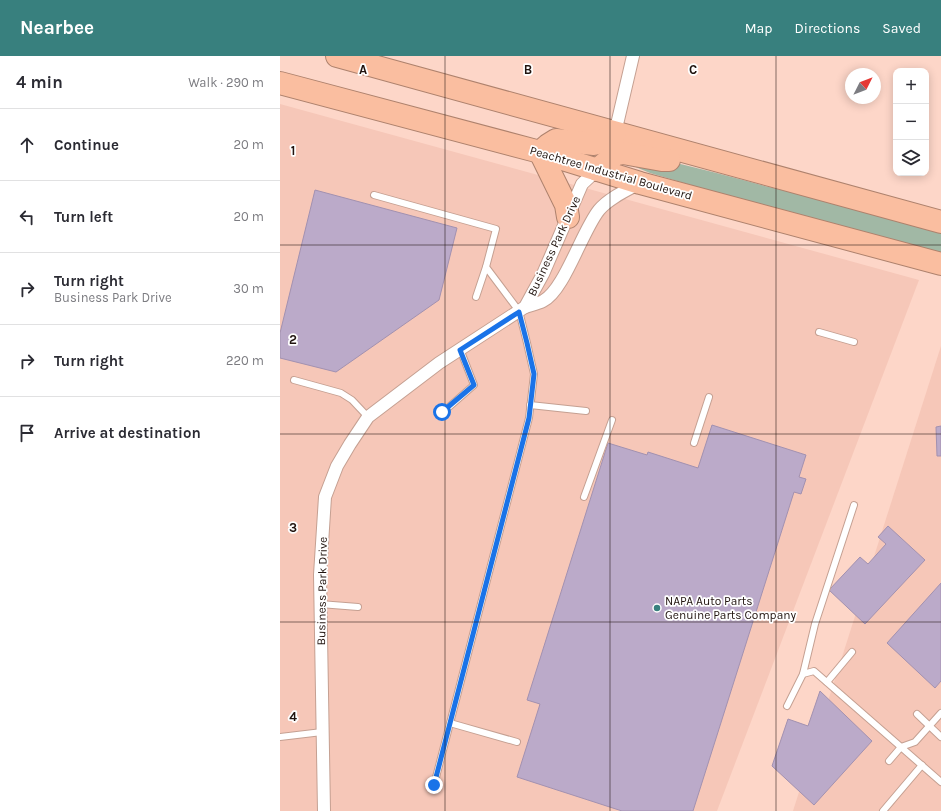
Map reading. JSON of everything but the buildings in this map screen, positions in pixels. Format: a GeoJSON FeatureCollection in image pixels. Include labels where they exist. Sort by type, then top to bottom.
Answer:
{"type":"FeatureCollection","features":[{"type":"Feature","properties":{"kind":"highway"},"geometry":{"type":"LineString","coordinates":[[337,56],[941,222]]}},
{"type":"Feature","properties":{"kind":"highway","name":"Peachtree Industrial Boulevard"},"geometry":{"type":"LineString","coordinates":[[280,83],[540,152],[640,183],[941,264]]}},
{"type":"Feature","properties":{"kind":"highway"},"geometry":{"type":"LineString","coordinates":[[568,217],[566,205],[550,169],[540,152],[556,140],[594,144],[601,142],[615,133]]}},
{"type":"Feature","properties":{"kind":"highway"},"geometry":{"type":"LineString","coordinates":[[597,170],[616,154],[623,153],[670,160],[680,151]]}},
{"type":"Feature","properties":{"kind":"street"},"geometry":{"type":"LineString","coordinates":[[615,133],[633,56]]}},
{"type":"Feature","properties":{"kind":"street","name":"Business Park Drive"},"geometry":{"type":"LineString","coordinates":[[324,811],[320,575],[325,497],[337,466],[368,417],[439,363],[522,309],[542,274],[582,184],[597,170]]}},
{"type":"Feature","properties":{"kind":"street"},"geometry":{"type":"LineString","coordinates":[[522,309],[544,301],[555,291],[591,222],[600,209],[625,190],[640,183]]}},
{"type":"Feature","properties":{"kind":"lane"},"geometry":{"type":"LineString","coordinates":[[374,195],[496,229],[486,268],[476,296]]}},
{"type":"Feature","properties":{"kind":"lane"},"geometry":{"type":"LineString","coordinates":[[434,785],[529,418],[534,374],[527,343],[522,309],[486,268]]}},
{"type":"Feature","properties":{"kind":"lane"},"geometry":{"type":"LineString","coordinates":[[819,332],[854,342]]}},
{"type":"Feature","properties":{"kind":"lane"},"geometry":{"type":"LineString","coordinates":[[442,412],[474,385],[460,350]]}},
{"type":"Feature","properties":{"kind":"lane"},"geometry":{"type":"LineString","coordinates":[[294,380],[341,393],[352,400],[368,417]]}},
{"type":"Feature","properties":{"kind":"lane"},"geometry":{"type":"LineString","coordinates":[[694,443],[709,397]]}},
{"type":"Feature","properties":{"kind":"lane"},"geometry":{"type":"LineString","coordinates":[[530,405],[586,411]]}},
{"type":"Feature","properties":{"kind":"lane"},"geometry":{"type":"LineString","coordinates":[[584,497],[612,420]]}},
{"type":"Feature","properties":{"kind":"lane"},"geometry":{"type":"LineString","coordinates":[[787,706],[803,674],[815,624],[854,505]]}},
{"type":"Feature","properties":{"kind":"lane"},"geometry":{"type":"LineString","coordinates":[[320,604],[358,607]]}},
{"type":"Feature","properties":{"kind":"lane"},"geometry":{"type":"LineString","coordinates":[[827,682],[852,652]]}},
{"type":"Feature","properties":{"kind":"lane"},"geometry":{"type":"LineString","coordinates":[[803,674],[814,671],[941,782]]}},
{"type":"Feature","properties":{"kind":"lane"},"geometry":{"type":"LineString","coordinates":[[889,761],[901,747],[915,742],[941,713]]}},
{"type":"Feature","properties":{"kind":"lane"},"geometry":{"type":"LineString","coordinates":[[917,714],[941,737]]}},
{"type":"Feature","properties":{"kind":"lane"},"geometry":{"type":"LineString","coordinates":[[450,723],[517,742]]}},
{"type":"Feature","properties":{"kind":"lane"},"geometry":{"type":"LineString","coordinates":[[280,737],[322,732]]}},
{"type":"Feature","properties":{"kind":"lane"},"geometry":{"type":"LineString","coordinates":[[883,811],[922,766]]}},
{"type":"Feature","properties":{"kind":"shaded area"},"geometry":{"type":"Polygon","coordinates":[[[280,104],[919,280],[717,811],[280,811],[280,104]]]}},
{"type":"Feature","properties":{"kind":"shaded area"},"geometry":{"type":"Polygon","coordinates":[[[941,346],[941,811],[793,811],[941,346]]]}},
{"type":"Feature","properties":{"kind":"green space"},"geometry":{"type":"Polygon","coordinates":[[[635,154],[877,212],[941,229],[941,255],[861,235],[650,173],[626,163],[635,154]]]}},
{"type":"Feature","properties":{"kind":"place","name":"NAPA Auto Parts Genuine Parts Company"},"geometry":{"type":"Point","coordinates":[657,608]}},
{"type":"Feature","properties":{"kind":"route"},"geometry":{"type":"LineString","coordinates":[[434,785],[529,418],[534,374],[519,312],[460,350],[474,385],[442,412]]}}]}
